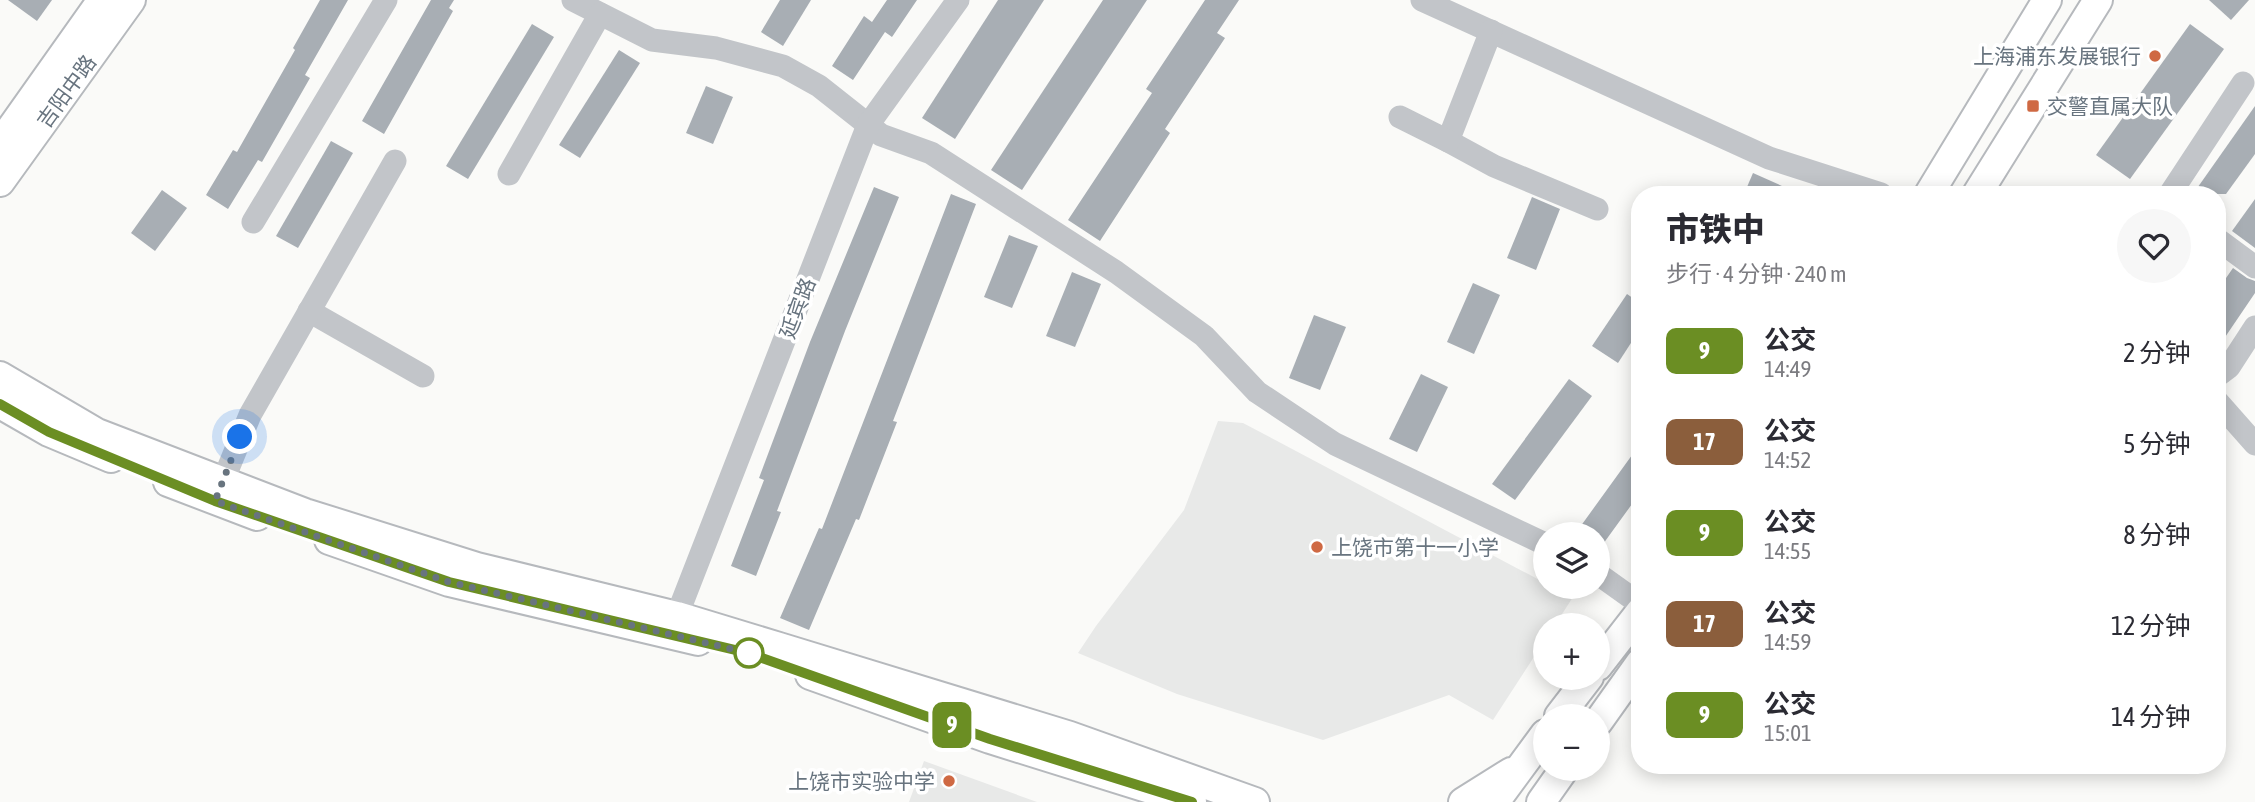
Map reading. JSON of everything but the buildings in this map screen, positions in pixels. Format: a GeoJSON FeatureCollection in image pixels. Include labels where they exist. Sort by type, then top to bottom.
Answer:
{"type":"FeatureCollection","features":[{"type":"Feature","properties":{"kind":"main road","name":"吉阳中路"},"geometry":{"type":"LineString","coordinates":[[0,144],[102,0]]}},
{"type":"Feature","properties":{"kind":"main road","name":"吉阳中路"},"geometry":{"type":"LineString","coordinates":[[0,182],[131,0]]}},
{"type":"Feature","properties":{"kind":"main road"},"geometry":{"type":"LineString","coordinates":[[1934,186],[2047,0]]}},
{"type":"Feature","properties":{"kind":"main road"},"geometry":{"type":"LineString","coordinates":[[1982,186],[2098,0]]}},
{"type":"Feature","properties":{"kind":"main road"},"geometry":{"type":"LineString","coordinates":[[0,376],[97,433],[217,491]]}},
{"type":"Feature","properties":{"kind":"main road"},"geometry":{"type":"LineString","coordinates":[[0,404],[49,432],[217,491],[449,582],[674,625],[1069,736],[1255,802]]}},
{"type":"Feature","properties":{"kind":"main road"},"geometry":{"type":"LineString","coordinates":[[1610,651],[1631,624]]}},
{"type":"Feature","properties":{"kind":"main road"},"geometry":{"type":"LineString","coordinates":[[674,625],[990,739],[1192,802]]}},
{"type":"Feature","properties":{"kind":"main road"},"geometry":{"type":"LineString","coordinates":[[1610,705],[1631,676]]}},
{"type":"Feature","properties":{"kind":"main road"},"geometry":{"type":"LineString","coordinates":[[1568,704],[1579,690]]}},
{"type":"Feature","properties":{"kind":"main road"},"geometry":{"type":"LineString","coordinates":[[1495,802],[1533,750]]}},
{"type":"Feature","properties":{"kind":"main road"},"geometry":{"type":"LineString","coordinates":[[1462,802],[1520,767]]}},
{"type":"Feature","properties":{"kind":"main road"},"geometry":{"type":"LineString","coordinates":[[1544,800],[1556,781]]}},
{"type":"Feature","properties":{"kind":"street"},"geometry":{"type":"LineString","coordinates":[[253,222],[386,0]]}},
{"type":"Feature","properties":{"kind":"street"},"geometry":{"type":"LineString","coordinates":[[573,0],[652,40],[716,48],[783,66],[819,86],[881,135],[931,153],[1116,272],[1204,335],[1257,392],[1335,444],[1533,538]]}},
{"type":"Feature","properties":{"kind":"street","name":"延宾路"},"geometry":{"type":"LineString","coordinates":[[674,625],[868,125],[958,0]]}},
{"type":"Feature","properties":{"kind":"street"},"geometry":{"type":"LineString","coordinates":[[1422,0],[1769,158],[1856,186]]}},
{"type":"Feature","properties":{"kind":"street"},"geometry":{"type":"LineString","coordinates":[[509,174],[600,14]]}},
{"type":"Feature","properties":{"kind":"street"},"geometry":{"type":"LineString","coordinates":[[1448,141],[1491,31]]}},
{"type":"Feature","properties":{"kind":"street"},"geometry":{"type":"LineString","coordinates":[[2175,186],[2244,83]]}},
{"type":"Feature","properties":{"kind":"street"},"geometry":{"type":"LineString","coordinates":[[1400,117],[1494,166],[1597,209]]}},
{"type":"Feature","properties":{"kind":"street"},"geometry":{"type":"LineString","coordinates":[[217,491],[250,415],[395,161]]}},
{"type":"Feature","properties":{"kind":"street"},"geometry":{"type":"LineString","coordinates":[[2226,246],[2255,267]]}},
{"type":"Feature","properties":{"kind":"street"},"geometry":{"type":"LineString","coordinates":[[309,311],[422,376]]}},
{"type":"Feature","properties":{"kind":"street"},"geometry":{"type":"LineString","coordinates":[[2226,369],[2255,327]]}},
{"type":"Feature","properties":{"kind":"street"},"geometry":{"type":"LineString","coordinates":[[2226,411],[2255,444]]}},
{"type":"Feature","properties":{"kind":"street"},"geometry":{"type":"LineString","coordinates":[[1610,583],[1631,598]]}},
{"type":"Feature","properties":{"kind":"shaded area","name":"上饶市第十一小学"},"geometry":{"type":"Polygon","coordinates":[[[1218,421],[1243,423],[1533,577],[1533,599],[1572,599],[1563,613],[1533,613],[1533,658],[1493,720],[1449,695],[1323,740],[1177,694],[1078,653],[1184,510],[1218,421]]]}},
{"type":"Feature","properties":{"kind":"shaded area","name":"上饶市实验中学"},"geometry":{"type":"Polygon","coordinates":[[[924,761],[1037,802],[909,802],[924,761]]]}},
{"type":"Feature","properties":{"kind":"bus line","name":"9"},"geometry":{"type":"LineString","coordinates":[[0,404],[49,432],[215,501],[449,582],[748,653],[990,739],[1192,802]]}},
{"type":"Feature","properties":{"kind":"place","name":"上海浦东发展银行"},"geometry":{"type":"Point","coordinates":[2155,56]}},
{"type":"Feature","properties":{"kind":"place","name":"交警直属大队"},"geometry":{"type":"Point","coordinates":[2033,106]}},
{"type":"Feature","properties":{"kind":"place","name":"上饶市第十一小学"},"geometry":{"type":"Point","coordinates":[1317,547]}},
{"type":"Feature","properties":{"kind":"place","name":"上饶市实验中学"},"geometry":{"type":"Point","coordinates":[949,781]}},
{"type":"Feature","properties":{"kind":"route"},"geometry":{"type":"LineString","coordinates":[[240,437],[220,482],[215,501],[449,582],[749,653]]}}]}
